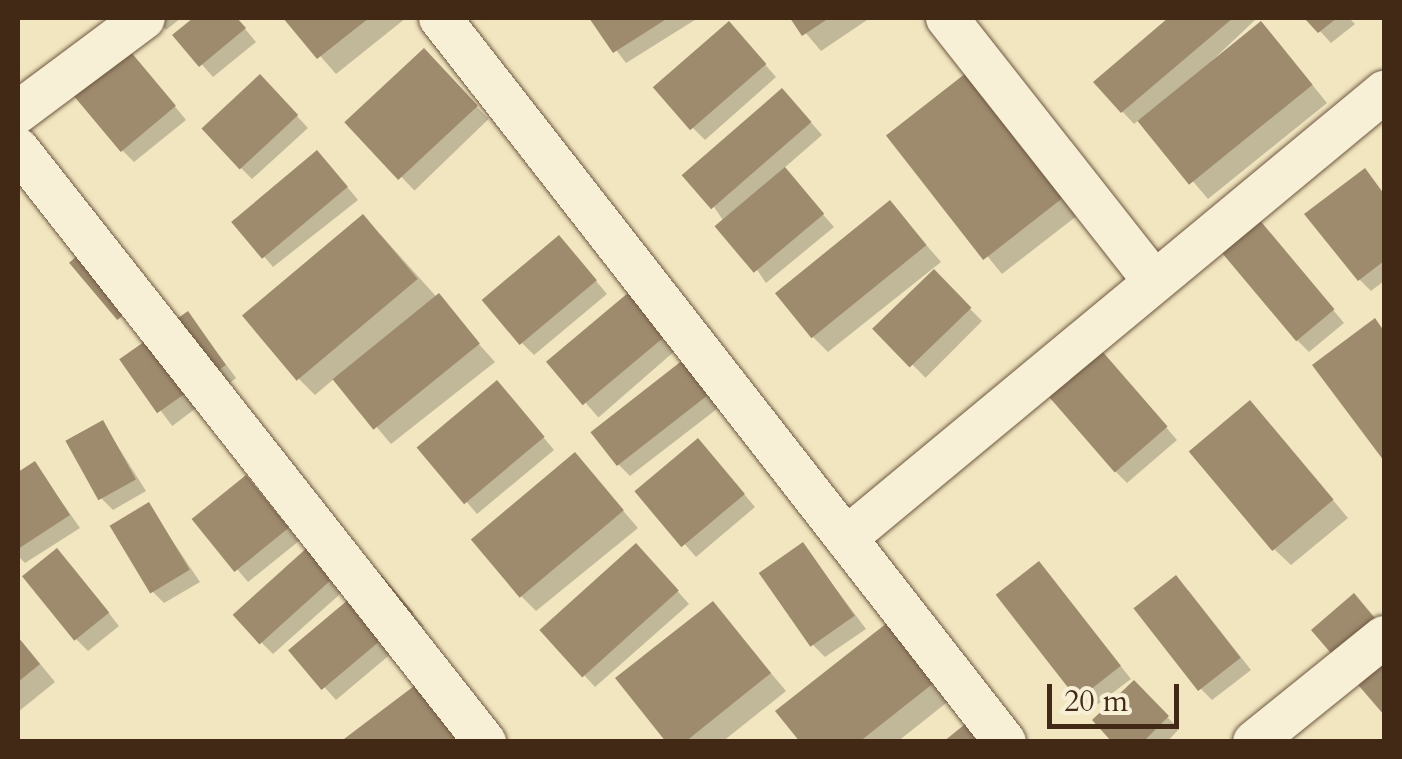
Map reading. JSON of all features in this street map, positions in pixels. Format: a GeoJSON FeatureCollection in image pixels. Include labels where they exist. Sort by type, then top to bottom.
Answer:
{"type":"FeatureCollection","features":[{"type":"Feature","properties":{"kind":"street"},"geometry":{"type":"LineString","coordinates":[[18,112],[144,18]]}},
{"type":"Feature","properties":{"kind":"street"},"geometry":{"type":"LineString","coordinates":[[440,18],[1005,742]]}},
{"type":"Feature","properties":{"kind":"street"},"geometry":{"type":"LineString","coordinates":[[948,18],[1154,281]]}},
{"type":"Feature","properties":{"kind":"street"},"geometry":{"type":"LineString","coordinates":[[846,538],[1384,92]]}},
{"type":"Feature","properties":{"kind":"street"},"geometry":{"type":"LineString","coordinates":[[18,149],[486,742]]}},
{"type":"Feature","properties":{"kind":"street"},"geometry":{"type":"LineString","coordinates":[[1254,742],[1384,637]]}},
{"type":"Feature","properties":{"kind":"building"},"geometry":{"type":"Polygon","coordinates":[[[193,18],[237,18],[246,28],[199,67],[172,35],[193,18]]]}},
{"type":"Feature","properties":{"kind":"building"},"geometry":{"type":"Polygon","coordinates":[[[283,18],[369,18],[317,59],[283,18]]]}},
{"type":"Feature","properties":{"kind":"building"},"geometry":{"type":"Polygon","coordinates":[[[589,18],[668,18],[613,53],[589,18]]]}},
{"type":"Feature","properties":{"kind":"building"},"geometry":{"type":"Polygon","coordinates":[[[790,18],[829,18],[802,36],[790,18]]]}},
{"type":"Feature","properties":{"kind":"building"},"geometry":{"type":"Polygon","coordinates":[[[1168,18],[1233,18],[1121,113],[1093,82],[1168,18]]]}},
{"type":"Feature","properties":{"kind":"building"},"geometry":{"type":"Polygon","coordinates":[[[1304,18],[1337,18],[1318,33],[1304,18]]]}},
{"type":"Feature","properties":{"kind":"building"},"geometry":{"type":"Polygon","coordinates":[[[729,21],[766,64],[690,130],[653,87],[729,21]]]}},
{"type":"Feature","properties":{"kind":"building"},"geometry":{"type":"Polygon","coordinates":[[[1261,21],[1313,85],[1189,185],[1137,121],[1261,21]]]}},
{"type":"Feature","properties":{"kind":"building"},"geometry":{"type":"Polygon","coordinates":[[[120,39],[176,106],[121,152],[65,85],[120,39]]]}},
{"type":"Feature","properties":{"kind":"building"},"geometry":{"type":"Polygon","coordinates":[[[424,48],[478,106],[398,180],[344,122],[424,48]]]}},
{"type":"Feature","properties":{"kind":"building"},"geometry":{"type":"Polygon","coordinates":[[[975,66],[1072,191],[983,260],[886,136],[975,66]]]}},
{"type":"Feature","properties":{"kind":"building"},"geometry":{"type":"Polygon","coordinates":[[[260,74],[298,115],[240,170],[201,129],[260,74]]]}},
{"type":"Feature","properties":{"kind":"building"},"geometry":{"type":"Polygon","coordinates":[[[782,88],[812,122],[711,209],[682,175],[782,88]]]}},
{"type":"Feature","properties":{"kind":"building"},"geometry":{"type":"Polygon","coordinates":[[[317,150],[348,187],[262,259],[231,222],[317,150]]]}},
{"type":"Feature","properties":{"kind":"building"},"geometry":{"type":"Polygon","coordinates":[[[785,167],[824,214],[754,273],[715,226],[785,167]]]}},
{"type":"Feature","properties":{"kind":"building"},"geometry":{"type":"Polygon","coordinates":[[[1365,168],[1384,194],[1384,261],[1358,281],[1304,214],[1365,168]]]}},
{"type":"Feature","properties":{"kind":"building"},"geometry":{"type":"Polygon","coordinates":[[[890,200],[927,245],[811,338],[775,293],[890,200]]]}},
{"type":"Feature","properties":{"kind":"building"},"geometry":{"type":"Polygon","coordinates":[[[363,214],[418,279],[297,381],[242,316],[363,214]]]}},
{"type":"Feature","properties":{"kind":"building"},"geometry":{"type":"Polygon","coordinates":[[[1258,218],[1334,309],[1296,341],[1220,250],[1258,218]]]}},
{"type":"Feature","properties":{"kind":"building"},"geometry":{"type":"Polygon","coordinates":[[[102,235],[150,292],[117,320],[69,263],[102,235]]]}},
{"type":"Feature","properties":{"kind":"building"},"geometry":{"type":"Polygon","coordinates":[[[559,235],[597,280],[520,345],[482,300],[559,235]]]}},
{"type":"Feature","properties":{"kind":"building"},"geometry":{"type":"Polygon","coordinates":[[[934,269],[972,308],[910,368],[872,329],[934,269]]]}},
{"type":"Feature","properties":{"kind":"building"},"geometry":{"type":"Polygon","coordinates":[[[641,282],[678,326],[583,405],[546,362],[641,282]]]}},
{"type":"Feature","properties":{"kind":"building"},"geometry":{"type":"Polygon","coordinates":[[[439,293],[480,344],[373,430],[333,379],[439,293]]]}},
{"type":"Feature","properties":{"kind":"building"},"geometry":{"type":"Polygon","coordinates":[[[188,311],[226,365],[157,413],[119,359],[188,311]]]}},
{"type":"Feature","properties":{"kind":"building"},"geometry":{"type":"Polygon","coordinates":[[[1375,318],[1384,331],[1384,461],[1312,365],[1375,318]]]}},
{"type":"Feature","properties":{"kind":"building"},"geometry":{"type":"Polygon","coordinates":[[[711,338],[737,372],[617,466],[590,432],[711,338]]]}},
{"type":"Feature","properties":{"kind":"building"},"geometry":{"type":"Polygon","coordinates":[[[1102,351],[1168,426],[1115,472],[1049,397],[1102,351]]]}},
{"type":"Feature","properties":{"kind":"building"},"geometry":{"type":"Polygon","coordinates":[[[497,380],[545,437],[464,504],[417,447],[497,380]]]}},
{"type":"Feature","properties":{"kind":"building"},"geometry":{"type":"Polygon","coordinates":[[[1250,400],[1334,500],[1272,551],[1189,451],[1250,400]]]}},
{"type":"Feature","properties":{"kind":"building"},"geometry":{"type":"Polygon","coordinates":[[[103,420],[136,479],[98,500],[65,441],[103,420]]]}},
{"type":"Feature","properties":{"kind":"building"},"geometry":{"type":"Polygon","coordinates":[[[698,438],[745,494],[681,547],[634,491],[698,438]]]}},
{"type":"Feature","properties":{"kind":"building"},"geometry":{"type":"Polygon","coordinates":[[[575,452],[624,510],[520,598],[471,539],[575,452]]]}},
{"type":"Feature","properties":{"kind":"building"},"geometry":{"type":"Polygon","coordinates":[[[35,461],[70,515],[18,549],[18,472],[35,461]]]}},
{"type":"Feature","properties":{"kind":"building"},"geometry":{"type":"Polygon","coordinates":[[[246,475],[289,528],[234,572],[192,519],[246,475]]]}},
{"type":"Feature","properties":{"kind":"building"},"geometry":{"type":"Polygon","coordinates":[[[149,502],[190,570],[150,593],[110,526],[149,502]]]}},
{"type":"Feature","properties":{"kind":"building"},"geometry":{"type":"Polygon","coordinates":[[[330,527],[357,557],[259,644],[233,615],[330,527]]]}},
{"type":"Feature","properties":{"kind":"building"},"geometry":{"type":"Polygon","coordinates":[[[803,542],[855,616],[810,647],[759,573],[803,542]]]}},
{"type":"Feature","properties":{"kind":"building"},"geometry":{"type":"Polygon","coordinates":[[[636,543],[679,591],[582,678],[539,630],[636,543]]]}},
{"type":"Feature","properties":{"kind":"building"},"geometry":{"type":"Polygon","coordinates":[[[57,548],[109,613],[74,641],[22,576],[57,548]]]}},
{"type":"Feature","properties":{"kind":"building"},"geometry":{"type":"Polygon","coordinates":[[[1039,561],[1121,666],[1078,700],[996,595],[1039,561]]]}},
{"type":"Feature","properties":{"kind":"building"},"geometry":{"type":"Polygon","coordinates":[[[380,573],[413,613],[321,690],[288,650],[380,573]]]}},
{"type":"Feature","properties":{"kind":"building"},"geometry":{"type":"Polygon","coordinates":[[[1176,575],[1241,658],[1198,691],[1133,608],[1176,575]]]}},
{"type":"Feature","properties":{"kind":"building"},"geometry":{"type":"Polygon","coordinates":[[[1354,593],[1384,629],[1384,715],[1311,630],[1354,593]]]}},
{"type":"Feature","properties":{"kind":"building"},"geometry":{"type":"Polygon","coordinates":[[[713,601],[771,673],[685,742],[666,742],[615,678],[713,601]]]}},
{"type":"Feature","properties":{"kind":"building"},"geometry":{"type":"Polygon","coordinates":[[[892,619],[940,678],[859,742],[800,742],[775,711],[892,619]]]}},
{"type":"Feature","properties":{"kind":"building"},"geometry":{"type":"Polygon","coordinates":[[[18,637],[40,664],[18,682],[18,637]]]}},
{"type":"Feature","properties":{"kind":"building"},"geometry":{"type":"Polygon","coordinates":[[[422,680],[462,734],[452,742],[340,742],[422,680]]]}},
{"type":"Feature","properties":{"kind":"building"},"geometry":{"type":"Polygon","coordinates":[[[1134,680],[1169,716],[1143,742],[1112,742],[1092,720],[1134,680]]]}},
{"type":"Feature","properties":{"kind":"building"},"geometry":{"type":"Polygon","coordinates":[[[985,708],[1013,742],[943,742],[985,708]]]}}]}
